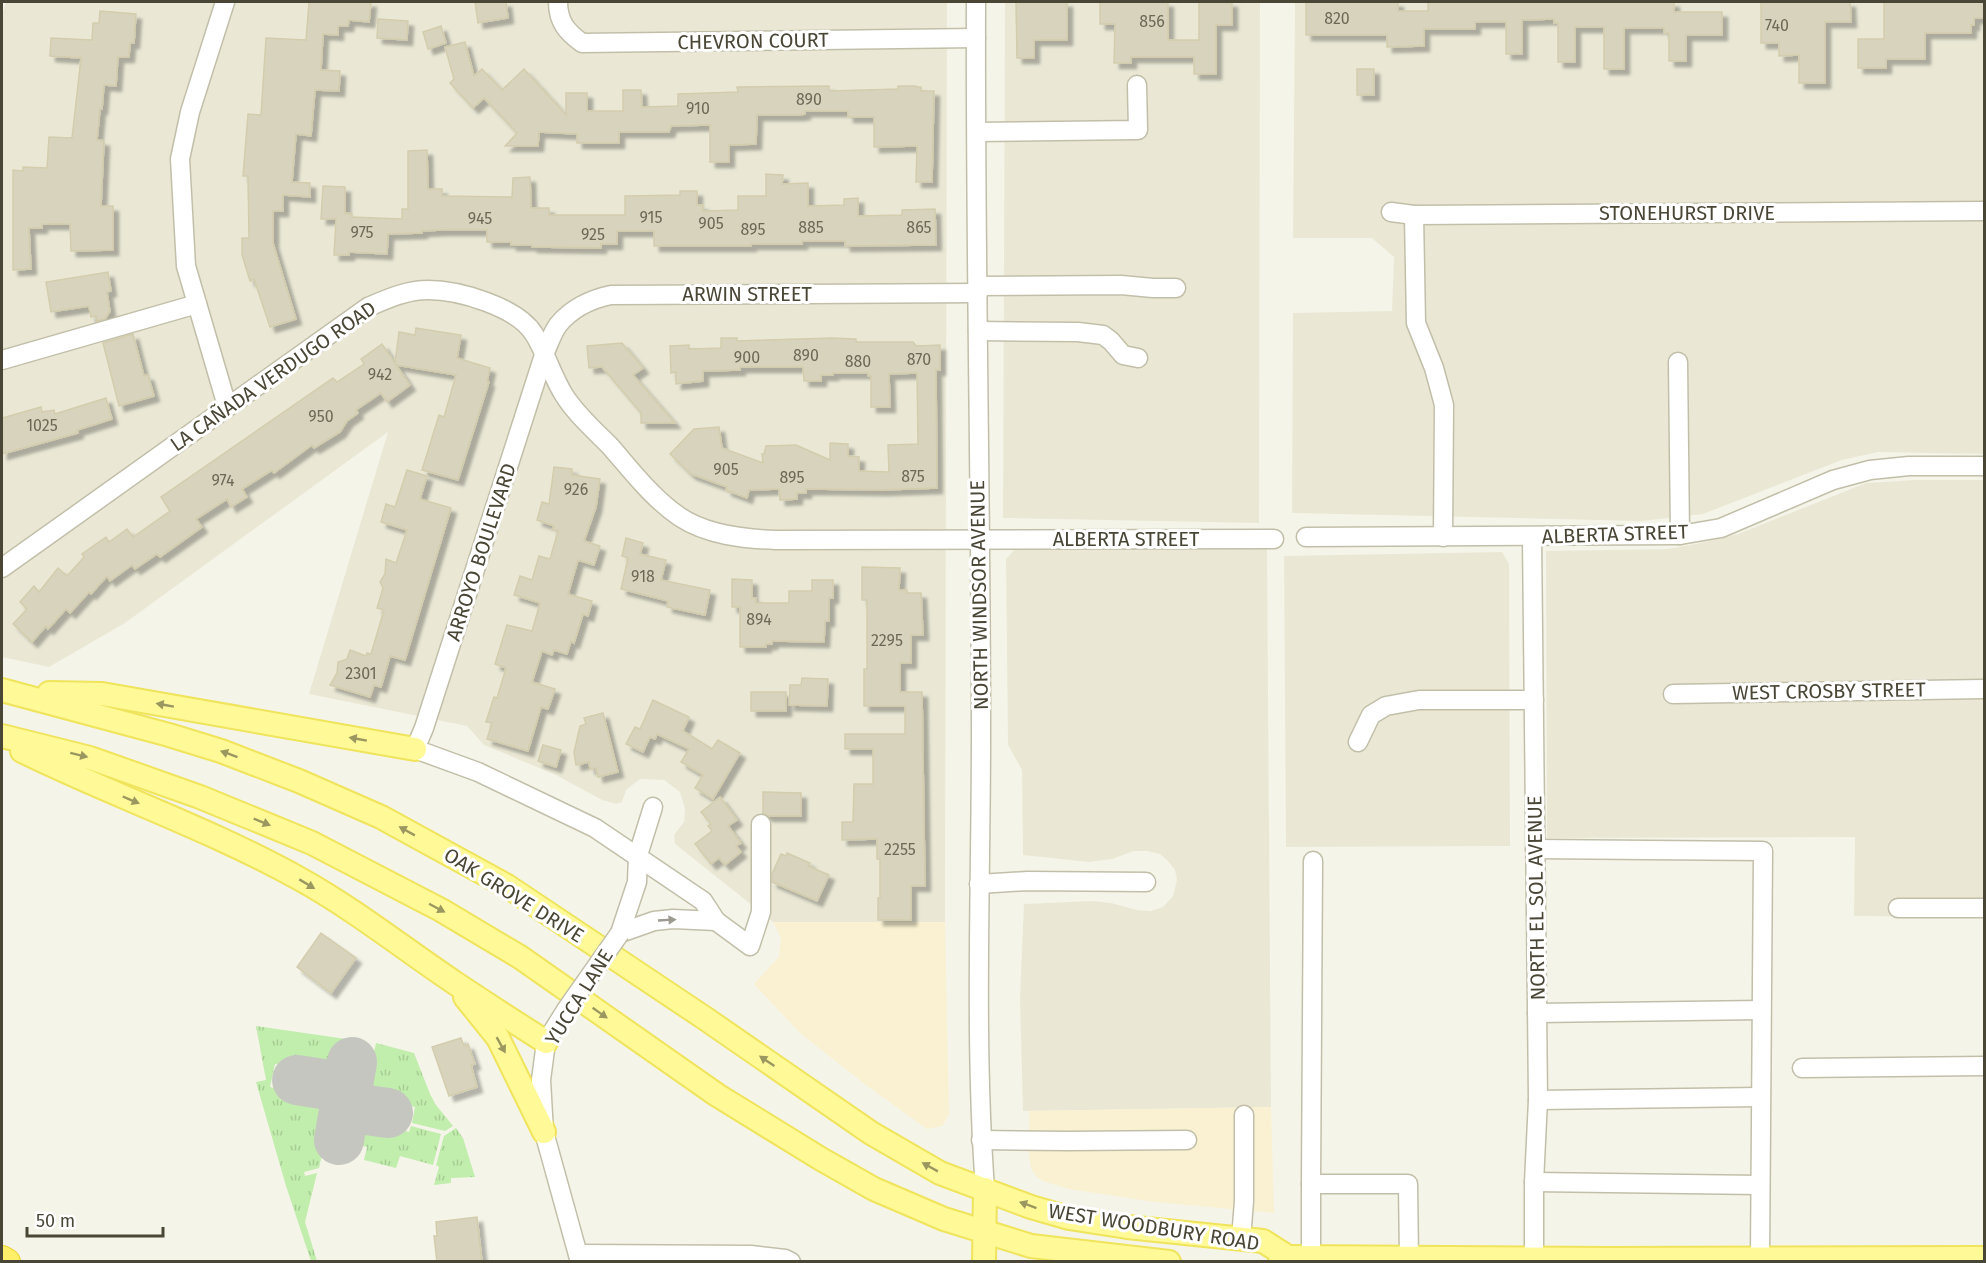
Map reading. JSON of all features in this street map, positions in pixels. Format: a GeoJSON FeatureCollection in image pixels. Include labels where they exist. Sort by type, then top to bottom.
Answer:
{"type":"FeatureCollection","features":[{"type":"Feature","properties":{"kind":"highway"},"geometry":{"type":"LineString","coordinates":[[2,1259],[7,1262]]}},
{"type":"Feature","properties":{"kind":"main road"},"geometry":{"type":"LineString","coordinates":[[7,690],[102,694],[415,748]]}},
{"type":"Feature","properties":{"kind":"main road","name":"OAK GROVE DRIVE"},"geometry":{"type":"LineString","coordinates":[[7,690],[221,751],[299,781],[381,817],[507,886],[871,1133],[940,1173],[985,1189]]}},
{"type":"Feature","properties":{"kind":"main road"},"geometry":{"type":"LineString","coordinates":[[2,736],[90,758],[200,797],[312,843],[441,910],[520,957],[717,1095],[821,1159],[874,1189],[944,1220],[985,1232]]}},
{"type":"Feature","properties":{"kind":"main road"},"geometry":{"type":"LineString","coordinates":[[2,741],[65,772],[242,848],[302,880],[363,918],[546,1042]]}},
{"type":"Feature","properties":{"kind":"main road"},"geometry":{"type":"LineString","coordinates":[[453,981],[498,1038],[544,1132]]}},
{"type":"Feature","properties":{"kind":"main road"},"geometry":{"type":"LineString","coordinates":[[984,1262],[985,1189]]}},
{"type":"Feature","properties":{"kind":"main road","name":"WEST WOODBURY ROAD"},"geometry":{"type":"LineString","coordinates":[[985,1189],[1031,1207],[1069,1218],[1127,1227],[1263,1241],[1285,1260],[1311,1258],[1608,1260],[1984,1258]]}},
{"type":"Feature","properties":{"kind":"main road","name":"WEST WOODBURY ROAD"},"geometry":{"type":"LineString","coordinates":[[985,1232],[1031,1246],[1169,1262]]}},
{"type":"Feature","properties":{"kind":"street"},"geometry":{"type":"LineString","coordinates":[[225,2],[190,112],[180,159],[186,266],[227,406]]}},
{"type":"Feature","properties":{"kind":"street","name":"CHEVRON COURT"},"geometry":{"type":"LineString","coordinates":[[558,2],[558,10],[567,32],[582,44],[976,38]]}},
{"type":"Feature","properties":{"kind":"street","name":"NORTH WINDSOR AVENUE"},"geometry":{"type":"LineString","coordinates":[[976,2],[981,735],[979,884],[981,1140],[985,1189]]}},
{"type":"Feature","properties":{"kind":"street"},"geometry":{"type":"LineString","coordinates":[[976,132],[1138,130],[1137,85]]}},
{"type":"Feature","properties":{"kind":"street","name":"STONEHURST DRIVE"},"geometry":{"type":"LineString","coordinates":[[1391,212],[1414,214],[1984,211]]}},
{"type":"Feature","properties":{"kind":"street"},"geometry":{"type":"LineString","coordinates":[[1414,214],[1416,323],[1434,368],[1444,405],[1443,537]]}},
{"type":"Feature","properties":{"kind":"street","name":"ARWIN STREET"},"geometry":{"type":"LineString","coordinates":[[544,355],[558,325],[595,298],[611,295],[1121,285],[1176,288]]}},
{"type":"Feature","properties":{"kind":"street","name":"LA CAÑADA VERDUGO ROAD"},"geometry":{"type":"LineString","coordinates":[[2,568],[368,307],[398,294],[428,290],[460,294],[494,305],[519,318],[534,333],[565,397],[653,494],[680,517],[705,529],[756,540],[978,540]]}},
{"type":"Feature","properties":{"kind":"street"},"geometry":{"type":"LineString","coordinates":[[2,360],[197,304]]}},
{"type":"Feature","properties":{"kind":"street"},"geometry":{"type":"LineString","coordinates":[[978,331],[1078,332],[1103,335],[1111,340],[1123,355],[1138,358]]}},
{"type":"Feature","properties":{"kind":"street","name":"ARROYO BOULEVARD"},"geometry":{"type":"LineString","coordinates":[[415,748],[424,728],[544,355]]}},
{"type":"Feature","properties":{"kind":"street"},"geometry":{"type":"LineString","coordinates":[[1678,362],[1680,535]]}},
{"type":"Feature","properties":{"kind":"street","name":"ALBERTA STREET"},"geometry":{"type":"LineString","coordinates":[[1305,537],[1680,535],[1721,528],[1833,480],[1870,470],[1909,466],[1984,466]]}},
{"type":"Feature","properties":{"kind":"street","name":"NORTH EL SOL AVENUE"},"geometry":{"type":"LineString","coordinates":[[1532,537],[1538,1100],[1534,1182],[1534,1258]]}},
{"type":"Feature","properties":{"kind":"street","name":"ALBERTA STREET"},"geometry":{"type":"LineString","coordinates":[[978,540],[1274,539]]}},
{"type":"Feature","properties":{"kind":"street","name":"WEST CROSBY STREET"},"geometry":{"type":"LineString","coordinates":[[1674,694],[1984,689]]}},
{"type":"Feature","properties":{"kind":"street"},"geometry":{"type":"LineString","coordinates":[[1358,742],[1371,715],[1386,705],[1419,700],[1534,700]]}},
{"type":"Feature","properties":{"kind":"street"},"geometry":{"type":"LineString","coordinates":[[415,748],[526,793],[595,828],[703,901],[716,921],[750,946],[761,912],[761,824]]}},
{"type":"Feature","properties":{"kind":"street","name":"YUCCA LANE"},"geometry":{"type":"LineString","coordinates":[[579,1258],[544,1132],[541,1080],[546,1042],[620,933],[637,882],[638,855],[653,807]]}},
{"type":"Feature","properties":{"kind":"street"},"geometry":{"type":"LineString","coordinates":[[1535,849],[1763,851],[1760,1259]]}},
{"type":"Feature","properties":{"kind":"street"},"geometry":{"type":"LineString","coordinates":[[1311,1258],[1313,861]]}},
{"type":"Feature","properties":{"kind":"street"},"geometry":{"type":"LineString","coordinates":[[979,884],[1146,882]]}},
{"type":"Feature","properties":{"kind":"street"},"geometry":{"type":"LineString","coordinates":[[1898,908],[1984,908]]}},
{"type":"Feature","properties":{"kind":"street"},"geometry":{"type":"LineString","coordinates":[[620,933],[654,921],[716,921]]}},
{"type":"Feature","properties":{"kind":"street"},"geometry":{"type":"LineString","coordinates":[[1537,1013],[1761,1010]]}},
{"type":"Feature","properties":{"kind":"street"},"geometry":{"type":"LineString","coordinates":[[1802,1068],[1984,1066]]}},
{"type":"Feature","properties":{"kind":"street"},"geometry":{"type":"LineString","coordinates":[[1538,1100],[1760,1096]]}},
{"type":"Feature","properties":{"kind":"street"},"geometry":{"type":"LineString","coordinates":[[1241,1239],[1244,1201],[1244,1115]]}},
{"type":"Feature","properties":{"kind":"street"},"geometry":{"type":"LineString","coordinates":[[981,1140],[1187,1140]]}},
{"type":"Feature","properties":{"kind":"street"},"geometry":{"type":"LineString","coordinates":[[1534,1182],[1760,1185]]}},
{"type":"Feature","properties":{"kind":"street"},"geometry":{"type":"LineString","coordinates":[[1311,1184],[1408,1184],[1409,1259]]}},
{"type":"Feature","properties":{"kind":"street"},"geometry":{"type":"LineString","coordinates":[[579,1258],[751,1255],[785,1259],[791,1262]]}},
{"type":"Feature","properties":{"kind":"shaded area"},"geometry":{"type":"Polygon","coordinates":[[[6,2],[947,2],[945,922],[773,922],[675,844],[674,835],[684,822],[685,809],[680,792],[664,780],[640,779],[626,790],[622,802],[616,804],[602,800],[556,775],[484,745],[467,726],[309,694],[388,432],[125,623],[49,667],[2,657],[2,15],[6,2]]]}},
{"type":"Feature","properties":{"kind":"shaded area"},"geometry":{"type":"Polygon","coordinates":[[[1005,2],[1260,2],[1259,523],[1003,518],[1005,2]]]}},
{"type":"Feature","properties":{"kind":"shaded area"},"geometry":{"type":"Polygon","coordinates":[[[1295,2],[1984,2],[1984,454],[1878,452],[1842,460],[1703,514],[1641,521],[1292,513],[1293,313],[1392,311],[1394,257],[1372,238],[1293,238],[1295,2]]]}},
{"type":"Feature","properties":{"kind":"shaded area"},"geometry":{"type":"Polygon","coordinates":[[[1984,480],[1984,917],[1854,916],[1855,837],[1547,838],[1546,551],[1668,549],[1701,543],[1738,534],[1866,483],[1984,480]]]}},
{"type":"Feature","properties":{"kind":"shaded area"},"geometry":{"type":"Polygon","coordinates":[[[1267,549],[1271,1107],[1023,1111],[1020,998],[1024,904],[1093,901],[1151,911],[1163,907],[1173,896],[1177,880],[1175,870],[1168,861],[1160,854],[1147,851],[1134,851],[1112,859],[1089,862],[1023,855],[1022,770],[1008,745],[1006,559],[1014,550],[1267,549]]]}},
{"type":"Feature","properties":{"kind":"shaded area"},"geometry":{"type":"Polygon","coordinates":[[[1502,552],[1509,564],[1510,846],[1286,847],[1284,556],[1502,552]]]}},
{"type":"Feature","properties":{"kind":"shaded area"},"geometry":{"type":"Polygon","coordinates":[[[773,922],[945,922],[949,1115],[942,1126],[927,1129],[866,1085],[800,1033],[754,984],[779,957],[781,937],[773,922]]]}},
{"type":"Feature","properties":{"kind":"shaded area"},"geometry":{"type":"Polygon","coordinates":[[[1271,1107],[1274,1213],[1155,1202],[1069,1189],[1043,1181],[1031,1168],[1029,1111],[1271,1107]]]}},
{"type":"Feature","properties":{"kind":"green space"},"geometry":{"type":"Polygon","coordinates":[[[256,1026],[346,1039],[342,1060],[345,1061],[342,1080],[337,1083],[298,1076],[299,1069],[275,1064],[270,1087],[294,1092],[296,1084],[335,1090],[339,1095],[332,1139],[326,1137],[319,1168],[304,1172],[305,1176],[317,1173],[305,1222],[317,1261],[311,1261],[286,1186],[256,1082],[266,1080],[256,1026]]]}},
{"type":"Feature","properties":{"kind":"green space"},"geometry":{"type":"Polygon","coordinates":[[[376,1043],[414,1053],[430,1094],[453,1126],[445,1131],[412,1123],[415,1107],[392,1101],[389,1110],[358,1105],[353,1100],[359,1064],[371,1066],[376,1043]]]}},
{"type":"Feature","properties":{"kind":"green space"},"geometry":{"type":"Polygon","coordinates":[[[357,1113],[387,1118],[385,1125],[409,1132],[411,1126],[441,1134],[433,1165],[400,1156],[396,1168],[364,1160],[367,1147],[347,1142],[351,1116],[357,1113]]]}},
{"type":"Feature","properties":{"kind":"green space"},"geometry":{"type":"Polygon","coordinates":[[[456,1128],[463,1138],[475,1177],[451,1178],[451,1183],[434,1185],[439,1167],[436,1165],[444,1136],[456,1128]]]}},
{"type":"Feature","properties":{"kind":"building"},"geometry":{"type":"Polygon","coordinates":[[[309,2],[371,2],[369,22],[349,20],[348,26],[338,26],[338,35],[323,34],[321,70],[340,71],[339,91],[315,90],[311,136],[296,134],[292,182],[310,183],[310,197],[283,195],[283,211],[273,211],[273,243],[296,319],[270,327],[254,279],[250,281],[242,255],[242,238],[249,238],[248,176],[243,176],[248,114],[261,115],[266,38],[306,40],[309,2]]]}},
{"type":"Feature","properties":{"kind":"building"},"geometry":{"type":"Polygon","coordinates":[[[475,2],[506,2],[508,18],[478,23],[475,2]]]}},
{"type":"Feature","properties":{"kind":"building"},"geometry":{"type":"Polygon","coordinates":[[[1016,2],[1067,2],[1067,40],[1034,40],[1034,58],[1017,58],[1016,2]]]}},
{"type":"Feature","properties":{"kind":"building"},"geometry":{"type":"Polygon","coordinates":[[[1100,2],[1168,2],[1168,40],[1199,40],[1199,2],[1232,2],[1232,25],[1216,25],[1216,74],[1194,74],[1194,57],[1131,57],[1131,63],[1114,63],[1115,24],[1100,24],[1100,2]]]}},
{"type":"Feature","properties":{"kind":"building"},"geometry":{"type":"Polygon","coordinates":[[[1306,2],[1398,2],[1398,11],[1428,11],[1428,2],[1674,2],[1674,12],[1722,12],[1722,35],[1686,35],[1686,61],[1669,61],[1669,33],[1664,33],[1664,28],[1624,28],[1624,69],[1604,69],[1604,27],[1575,27],[1575,62],[1558,62],[1558,23],[1554,23],[1554,19],[1522,20],[1522,54],[1506,54],[1506,22],[1475,22],[1475,29],[1424,29],[1424,46],[1387,47],[1387,35],[1306,35],[1306,2]]]}},
{"type":"Feature","properties":{"kind":"building"},"geometry":{"type":"Polygon","coordinates":[[[1761,2],[1850,2],[1851,22],[1825,22],[1825,83],[1799,83],[1799,55],[1779,56],[1779,43],[1761,43],[1761,2]]]}},
{"type":"Feature","properties":{"kind":"building"},"geometry":{"type":"Polygon","coordinates":[[[1884,2],[1984,2],[1984,18],[1974,18],[1971,33],[1925,33],[1925,59],[1886,59],[1886,68],[1858,68],[1858,39],[1884,39],[1884,2]]]}},
{"type":"Feature","properties":{"kind":"building"},"geometry":{"type":"Polygon","coordinates":[[[100,11],[136,14],[134,43],[130,43],[129,57],[118,57],[116,86],[104,85],[102,109],[100,109],[97,140],[104,141],[101,206],[113,206],[113,250],[71,251],[70,224],[42,224],[42,228],[29,228],[31,269],[13,270],[13,170],[23,171],[23,167],[47,168],[49,137],[72,138],[81,58],[50,56],[51,38],[92,40],[93,23],[99,23],[100,11]]]}},
{"type":"Feature","properties":{"kind":"building"},"geometry":{"type":"Polygon","coordinates":[[[378,19],[408,21],[407,40],[377,38],[378,19]]]}},
{"type":"Feature","properties":{"kind":"building"},"geometry":{"type":"Polygon","coordinates":[[[441,26],[446,43],[428,49],[423,32],[441,26]]]}},
{"type":"Feature","properties":{"kind":"building"},"geometry":{"type":"Polygon","coordinates":[[[465,42],[474,76],[482,69],[502,90],[524,69],[566,115],[566,93],[587,93],[587,111],[623,111],[623,90],[641,90],[642,107],[678,106],[678,94],[738,92],[737,87],[829,86],[829,91],[898,89],[898,86],[921,87],[921,91],[934,91],[932,182],[916,182],[917,146],[874,147],[874,117],[848,117],[848,111],[805,111],[805,114],[798,115],[757,115],[756,144],[729,145],[729,162],[710,162],[710,125],[671,126],[669,132],[619,132],[619,143],[577,143],[577,134],[539,132],[538,146],[505,146],[517,133],[484,98],[473,108],[450,83],[454,79],[445,47],[465,42]]]}},
{"type":"Feature","properties":{"kind":"building"},"geometry":{"type":"Polygon","coordinates":[[[1357,69],[1374,69],[1374,95],[1357,95],[1357,69]]]}},
{"type":"Feature","properties":{"kind":"building"},"geometry":{"type":"Polygon","coordinates":[[[427,150],[428,189],[442,189],[442,196],[512,197],[513,178],[530,177],[531,208],[549,208],[549,215],[625,215],[625,196],[680,195],[680,191],[697,191],[697,205],[703,205],[703,211],[738,210],[738,196],[766,196],[766,174],[783,175],[782,184],[808,183],[808,206],[844,205],[844,199],[858,198],[858,216],[902,215],[902,210],[935,209],[936,245],[845,246],[845,241],[802,241],[802,244],[751,244],[751,246],[654,246],[654,231],[617,231],[617,244],[601,244],[601,248],[532,247],[532,245],[511,245],[511,242],[487,242],[487,230],[442,230],[388,234],[387,254],[349,252],[349,255],[334,255],[336,219],[321,219],[323,186],[345,187],[345,213],[352,214],[352,217],[402,219],[402,209],[408,209],[408,151],[427,150]]]}},
{"type":"Feature","properties":{"kind":"building"},"geometry":{"type":"Polygon","coordinates":[[[108,272],[111,291],[107,292],[110,311],[105,319],[97,321],[96,316],[91,317],[89,306],[51,312],[46,282],[108,272]]]}},
{"type":"Feature","properties":{"kind":"building"},"geometry":{"type":"Polygon","coordinates":[[[416,328],[461,335],[457,358],[490,368],[487,381],[489,382],[458,480],[422,470],[439,415],[444,417],[456,375],[396,365],[410,385],[387,402],[381,393],[356,410],[358,413],[347,421],[340,432],[314,448],[312,445],[274,473],[272,470],[242,489],[247,497],[231,507],[227,499],[196,519],[202,527],[160,557],[157,554],[135,569],[132,565],[110,581],[107,576],[70,613],[66,609],[48,629],[46,626],[32,642],[13,624],[27,609],[20,602],[34,586],[39,592],[58,568],[67,576],[84,557],[82,554],[106,537],[109,542],[127,529],[133,537],[170,511],[161,497],[333,378],[337,382],[364,364],[361,359],[382,344],[395,363],[399,332],[415,335],[416,328]]]}},
{"type":"Feature","properties":{"kind":"building"},"geometry":{"type":"Polygon","coordinates":[[[133,334],[144,376],[148,375],[154,396],[119,406],[103,343],[133,334]]]}},
{"type":"Feature","properties":{"kind":"building"},"geometry":{"type":"Polygon","coordinates":[[[721,338],[737,338],[737,341],[832,338],[856,339],[856,342],[913,342],[916,346],[940,345],[940,370],[936,370],[937,488],[806,489],[806,493],[797,493],[797,499],[780,500],[779,489],[749,490],[747,498],[726,490],[727,487],[691,474],[670,454],[694,429],[719,427],[722,448],[763,463],[762,454],[766,446],[796,445],[830,460],[830,443],[848,444],[848,456],[859,457],[859,471],[889,472],[888,445],[918,444],[917,373],[889,374],[890,407],[871,407],[871,376],[868,376],[868,373],[833,373],[833,375],[821,375],[821,381],[804,381],[803,367],[740,367],[740,370],[703,371],[703,381],[676,384],[676,372],[671,373],[670,346],[689,345],[689,349],[721,348],[721,338]]]}},
{"type":"Feature","properties":{"kind":"building"},"geometry":{"type":"Polygon","coordinates":[[[622,343],[643,368],[633,375],[675,423],[641,423],[641,413],[602,367],[589,368],[587,346],[622,343]]]}},
{"type":"Feature","properties":{"kind":"building"},"geometry":{"type":"Polygon","coordinates":[[[106,398],[112,419],[77,430],[78,433],[2,454],[2,418],[41,407],[42,412],[54,410],[55,414],[106,398]]]}},
{"type":"Feature","properties":{"kind":"building"},"geometry":{"type":"Polygon","coordinates":[[[554,467],[572,469],[572,475],[600,479],[596,507],[584,541],[600,546],[594,565],[578,560],[568,594],[592,601],[588,616],[583,614],[574,643],[571,641],[567,654],[554,650],[552,655],[542,651],[532,682],[555,689],[548,709],[541,707],[528,751],[487,739],[492,723],[486,722],[494,697],[497,698],[506,668],[495,664],[507,625],[532,631],[540,603],[514,595],[520,576],[532,580],[539,556],[550,559],[558,531],[552,530],[554,526],[537,520],[542,502],[549,504],[554,467]]]}},
{"type":"Feature","properties":{"kind":"building"},"geometry":{"type":"Polygon","coordinates":[[[407,470],[427,476],[420,499],[451,508],[405,660],[390,656],[381,687],[374,685],[370,697],[330,685],[337,673],[338,662],[347,659],[350,650],[366,656],[367,653],[371,654],[384,610],[377,608],[383,588],[380,582],[385,574],[386,559],[396,563],[407,530],[381,522],[386,504],[395,507],[407,470]]]}},
{"type":"Feature","properties":{"kind":"building"},"geometry":{"type":"Polygon","coordinates":[[[626,538],[643,543],[640,554],[666,560],[661,580],[710,590],[705,615],[667,607],[668,601],[621,589],[628,558],[622,556],[626,538]]]}},
{"type":"Feature","properties":{"kind":"building"},"geometry":{"type":"Polygon","coordinates":[[[862,567],[900,568],[899,590],[907,590],[907,593],[921,593],[923,635],[911,635],[911,663],[900,663],[900,692],[922,692],[925,886],[911,886],[911,920],[878,920],[880,859],[877,859],[877,839],[842,840],[842,822],[853,822],[854,784],[873,784],[873,749],[845,749],[845,734],[905,734],[905,706],[864,706],[864,669],[867,669],[867,600],[862,600],[862,567]]]}},
{"type":"Feature","properties":{"kind":"building"},"geometry":{"type":"Polygon","coordinates":[[[732,579],[752,580],[752,598],[756,598],[756,603],[789,603],[789,591],[812,591],[812,580],[833,580],[833,598],[829,598],[829,621],[825,621],[824,642],[772,641],[772,644],[766,644],[766,647],[740,647],[740,607],[732,607],[732,579]]]}},
{"type":"Feature","properties":{"kind":"building"},"geometry":{"type":"Polygon","coordinates":[[[802,678],[828,679],[827,706],[789,705],[790,685],[801,685],[802,678]]]}},
{"type":"Feature","properties":{"kind":"building"},"geometry":{"type":"Polygon","coordinates":[[[751,692],[786,692],[786,711],[751,711],[751,692]]]}},
{"type":"Feature","properties":{"kind":"building"},"geometry":{"type":"Polygon","coordinates":[[[653,700],[689,717],[683,731],[712,749],[718,740],[740,753],[713,799],[695,788],[703,775],[681,762],[689,749],[657,734],[655,739],[650,737],[643,752],[626,744],[635,727],[640,729],[653,700]]]}},
{"type":"Feature","properties":{"kind":"building"},"geometry":{"type":"Polygon","coordinates":[[[603,713],[618,772],[598,777],[596,768],[590,769],[589,762],[576,765],[574,752],[580,726],[586,724],[584,718],[603,713]]]}},
{"type":"Feature","properties":{"kind":"building"},"geometry":{"type":"Polygon","coordinates":[[[543,745],[561,750],[556,767],[538,761],[543,745]]]}},
{"type":"Feature","properties":{"kind":"building"},"geometry":{"type":"Polygon","coordinates":[[[763,792],[801,793],[801,816],[768,816],[763,813],[763,792]]]}},
{"type":"Feature","properties":{"kind":"building"},"geometry":{"type":"Polygon","coordinates":[[[720,797],[737,820],[728,826],[741,843],[736,846],[741,852],[725,865],[719,858],[711,864],[695,844],[712,831],[708,826],[711,824],[701,812],[720,797]]]}},
{"type":"Feature","properties":{"kind":"building"},"geometry":{"type":"Polygon","coordinates":[[[787,853],[810,863],[808,866],[829,875],[817,901],[772,882],[772,874],[781,854],[786,856],[787,853]]]}},
{"type":"Feature","properties":{"kind":"building"},"geometry":{"type":"Polygon","coordinates":[[[321,933],[356,958],[331,993],[297,967],[321,933]]]}},
{"type":"Feature","properties":{"kind":"building"},"geometry":{"type":"Polygon","coordinates":[[[461,1038],[464,1046],[468,1044],[475,1064],[471,1065],[477,1087],[449,1096],[432,1047],[461,1038]]]}},
{"type":"Feature","properties":{"kind":"building"},"geometry":{"type":"Polygon","coordinates":[[[477,1217],[482,1262],[437,1262],[434,1236],[437,1236],[436,1222],[477,1217]]]}},
{"type":"Feature","properties":{"kind":"taxiway"},"geometry":{"type":"LineString","coordinates":[[339,1140],[352,1062]]}},
{"type":"Feature","properties":{"kind":"taxiway"},"geometry":{"type":"LineString","coordinates":[[297,1080],[348,1088]]}},
{"type":"Feature","properties":{"kind":"taxiway"},"geometry":{"type":"LineString","coordinates":[[345,1107],[388,1113]]}}]}
